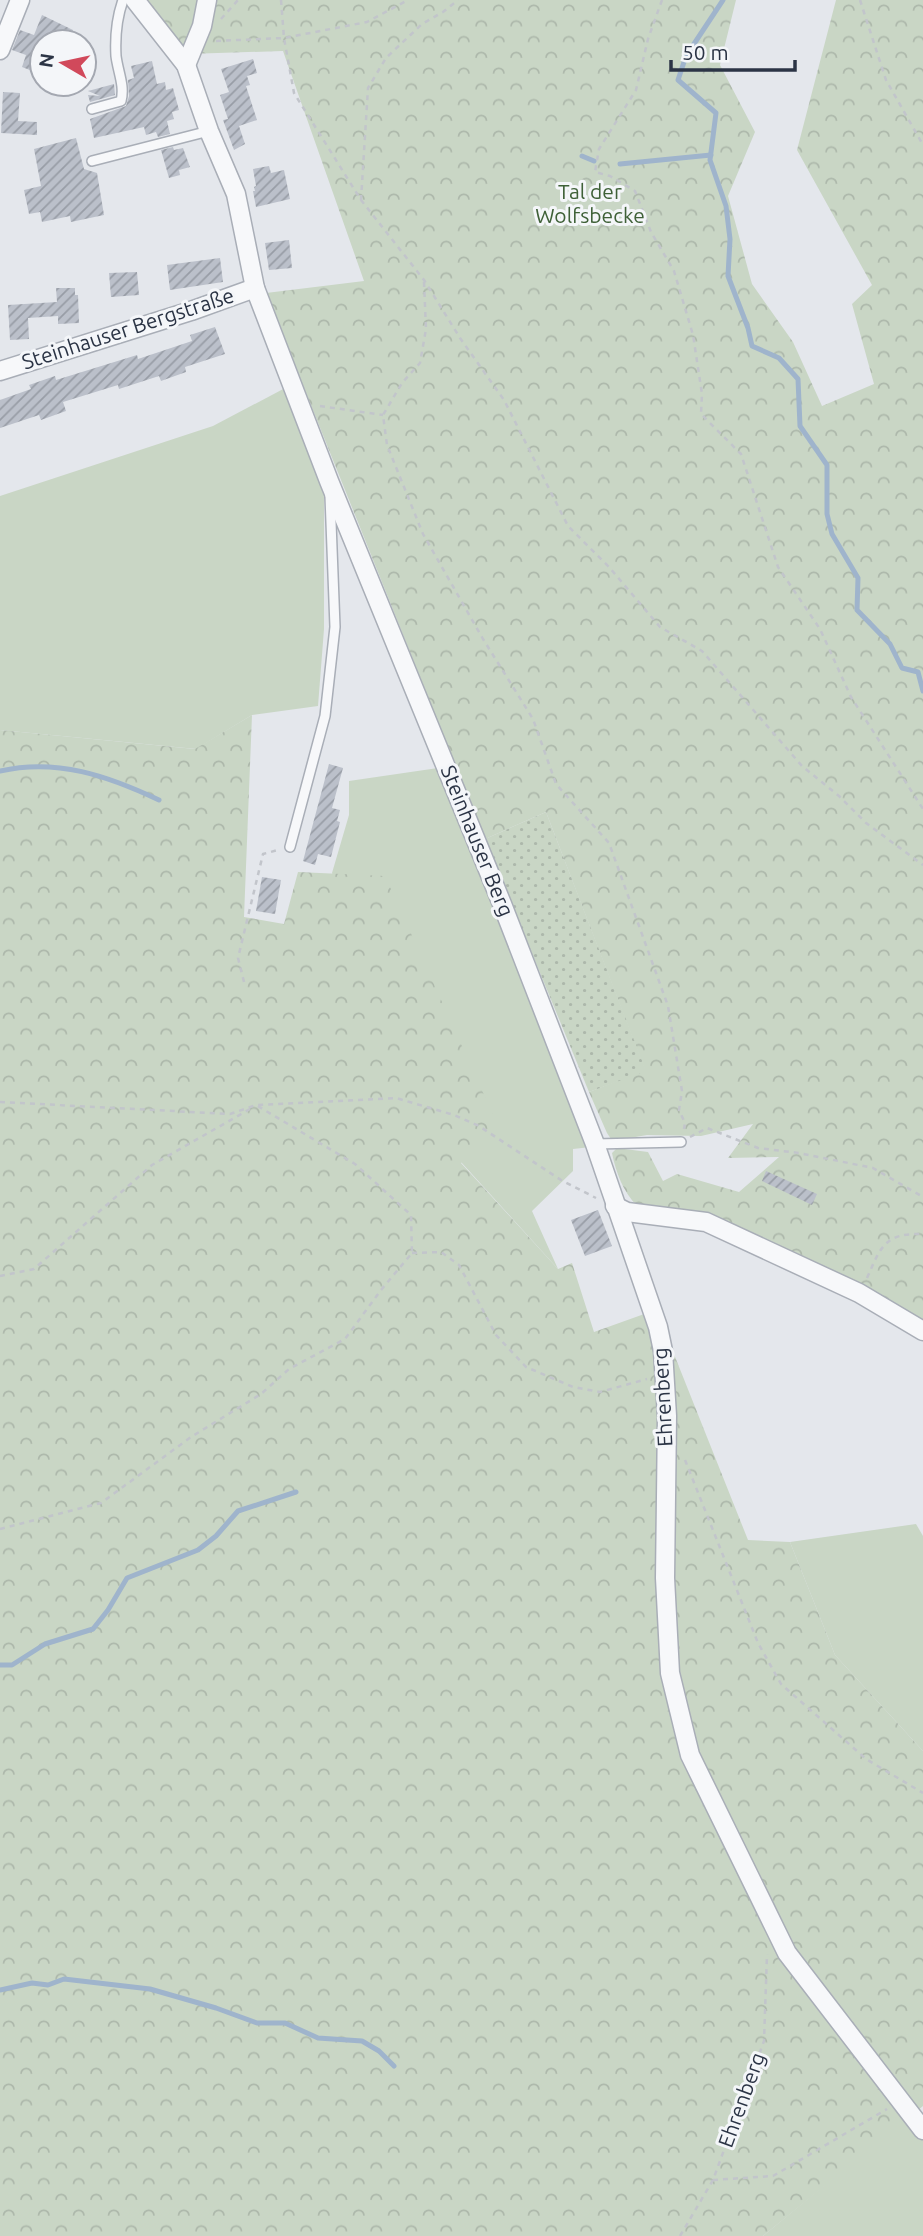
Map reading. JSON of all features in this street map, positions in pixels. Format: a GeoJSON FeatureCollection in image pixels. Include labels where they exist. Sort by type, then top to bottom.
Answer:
{"type":"FeatureCollection","features":[{"type":"Feature","properties":{"kind":"street"},"geometry":{"type":"LineString","coordinates":[[0,50],[20,0]]}},
{"type":"Feature","properties":{"kind":"street","name":"Steinhauser Berg"},"geometry":{"type":"LineString","coordinates":[[135,0],[186,65],[209,131],[236,194],[256,289],[329,481],[446,764],[595,1144],[614,1206]]}},
{"type":"Feature","properties":{"kind":"street"},"geometry":{"type":"LineString","coordinates":[[186,65],[202,26],[207,0]]}},
{"type":"Feature","properties":{"kind":"street","name":"Steinhauser Bergstraße"},"geometry":{"type":"LineString","coordinates":[[0,371],[256,289]]}},
{"type":"Feature","properties":{"kind":"street"},"geometry":{"type":"LineString","coordinates":[[614,1206],[627,1212],[706,1222],[859,1293],[923,1331]]}},
{"type":"Feature","properties":{"kind":"street","name":"Ehrenberg"},"geometry":{"type":"LineString","coordinates":[[614,1206],[658,1327],[663,1351],[667,1416],[665,1578],[670,1673],[690,1755],[787,1953],[923,2130]]}},
{"type":"Feature","properties":{"kind":"lane"},"geometry":{"type":"LineString","coordinates":[[92,109],[121,101],[124,92],[116,57],[117,29],[123,0]]}},
{"type":"Feature","properties":{"kind":"lane"},"geometry":{"type":"LineString","coordinates":[[92,161],[209,131]]}},
{"type":"Feature","properties":{"kind":"lane","name":"Steinhauser Berg"},"geometry":{"type":"LineString","coordinates":[[290,847],[325,716],[335,627],[329,481]]}},
{"type":"Feature","properties":{"kind":"lane"},"geometry":{"type":"LineString","coordinates":[[595,1144],[681,1142]]}},
{"type":"Feature","properties":{"kind":"path"},"geometry":{"type":"LineString","coordinates":[[281,0],[284,38],[294,93],[361,200],[424,280],[460,338],[504,400],[568,526],[660,627],[702,651],[802,766],[839,796],[866,823],[923,864]]}},
{"type":"Feature","properties":{"kind":"path"},"geometry":{"type":"LineString","coordinates":[[196,42],[284,38],[367,22],[408,0]]}},
{"type":"Feature","properties":{"kind":"path"},"geometry":{"type":"LineString","coordinates":[[361,200],[368,88],[386,58],[422,24],[458,0]]}},
{"type":"Feature","properties":{"kind":"path"},"geometry":{"type":"LineString","coordinates":[[662,0],[648,39],[636,90],[599,149],[595,172],[610,176],[635,191],[651,232],[674,271],[693,335],[702,394],[701,415],[741,454],[778,567],[820,629],[851,698],[923,809]]}},
{"type":"Feature","properties":{"kind":"path"},"geometry":{"type":"LineString","coordinates":[[860,0],[886,80],[923,145]]}},
{"type":"Feature","properties":{"kind":"path"},"geometry":{"type":"LineString","coordinates":[[424,280],[426,329],[420,363],[402,383],[383,415],[387,445],[423,534],[533,719],[556,784],[609,843],[668,1006],[682,1091],[679,1111],[685,1124],[681,1142]]}},
{"type":"Feature","properties":{"kind":"path"},"geometry":{"type":"LineString","coordinates":[[300,404],[383,415]]}},
{"type":"Feature","properties":{"kind":"path"},"geometry":{"type":"LineString","coordinates":[[244,982],[238,958],[262,854],[290,847]]}},
{"type":"Feature","properties":{"kind":"path"},"geometry":{"type":"LineString","coordinates":[[0,1102],[230,1114],[256,1105],[396,1098],[454,1115],[480,1126],[561,1180],[614,1206]]}},
{"type":"Feature","properties":{"kind":"path"},"geometry":{"type":"LineString","coordinates":[[0,1529],[101,1503],[191,1437],[261,1394],[289,1369],[345,1339],[412,1253],[411,1215],[355,1164],[256,1105]]}},
{"type":"Feature","properties":{"kind":"path"},"geometry":{"type":"LineString","coordinates":[[0,1276],[34,1269],[152,1165],[256,1105]]}},
{"type":"Feature","properties":{"kind":"path"},"geometry":{"type":"LineString","coordinates":[[681,1142],[707,1128],[758,1149],[799,1153],[873,1168],[923,1197]]}},
{"type":"Feature","properties":{"kind":"path"},"geometry":{"type":"LineString","coordinates":[[859,1293],[881,1247],[902,1233],[923,1234]]}},
{"type":"Feature","properties":{"kind":"path"},"geometry":{"type":"LineString","coordinates":[[412,1253],[441,1252],[459,1265],[496,1335],[526,1367],[573,1387],[600,1392],[664,1374]]}},
{"type":"Feature","properties":{"kind":"path"},"geometry":{"type":"LineString","coordinates":[[682,1453],[758,1643],[781,1684],[866,1759],[923,1793]]}},
{"type":"Feature","properties":{"kind":"path","name":"Ehrenberg"},"geometry":{"type":"LineString","coordinates":[[680,2236],[713,2180],[764,2041],[767,1951]]}},
{"type":"Feature","properties":{"kind":"path"},"geometry":{"type":"LineString","coordinates":[[713,2180],[773,2176],[901,2101]]}},
{"type":"Feature","properties":{"kind":"green space","name":"Tal der Wolfsbecke"},"geometry":{"type":"Polygon","coordinates":[[[144,0],[736,0],[720,65],[755,132],[728,196],[752,284],[793,342],[822,406],[874,384],[852,304],[872,285],[797,150],[836,0],[923,0],[923,1335],[795,1262],[637,1206],[624,1188],[612,1153],[617,1148],[648,1152],[663,1181],[677,1174],[739,1192],[779,1157],[728,1158],[753,1124],[701,1136],[647,1135],[618,1140],[611,1139],[607,1133],[589,1092],[645,1070],[546,812],[485,839],[266,293],[364,281],[283,51],[187,54],[144,0]]]}},
{"type":"Feature","properties":{"kind":"green space"},"geometry":{"type":"Polygon","coordinates":[[[287,387],[324,486],[324,629],[318,706],[252,715],[196,749],[0,730],[0,496],[213,426],[287,387]]]}},
{"type":"Feature","properties":{"kind":"green space"},"geometry":{"type":"Polygon","coordinates":[[[252,715],[244,917],[284,924],[298,872],[385,876],[499,1128],[461,1163],[558,1269],[572,1263],[594,1332],[647,1313],[658,1314],[748,1540],[790,1542],[835,1655],[923,1751],[923,2106],[763,2236],[0,2236],[0,730],[195,749],[252,715]]]}},
{"type":"Feature","properties":{"kind":"green space"},"geometry":{"type":"Polygon","coordinates":[[[438,768],[591,1147],[573,1149],[573,1171],[532,1211],[558,1269],[461,1162],[332,873],[349,815],[349,781],[438,768]]]}},
{"type":"Feature","properties":{"kind":"green space"},"geometry":{"type":"Polygon","coordinates":[[[546,812],[646,1071],[589,1092],[485,839],[546,812]]]}},
{"type":"Feature","properties":{"kind":"green space"},"geometry":{"type":"Polygon","coordinates":[[[916,1524],[923,1536],[923,1751],[835,1655],[790,1542],[916,1524]]]}},
{"type":"Feature","properties":{"kind":"green space"},"geometry":{"type":"Polygon","coordinates":[[[918,2108],[923,2115],[923,2236],[763,2236],[918,2108]]]}},
{"type":"Feature","properties":{"kind":"building"},"geometry":{"type":"Polygon","coordinates":[[[42,15],[69,28],[37,28],[42,15]]]}},
{"type":"Feature","properties":{"kind":"building"},"geometry":{"type":"Polygon","coordinates":[[[20,30],[28,33],[28,69],[22,67],[26,55],[12,50],[20,30]]]}},
{"type":"Feature","properties":{"kind":"building"},"geometry":{"type":"Polygon","coordinates":[[[253,59],[257,73],[247,76],[250,85],[246,86],[257,120],[239,126],[245,144],[234,150],[223,120],[228,119],[220,95],[229,92],[221,69],[253,59]]]}},
{"type":"Feature","properties":{"kind":"building"},"geometry":{"type":"Polygon","coordinates":[[[152,61],[157,84],[165,82],[166,90],[173,88],[179,110],[172,112],[174,119],[167,121],[170,134],[158,137],[156,132],[146,135],[144,127],[94,138],[90,119],[126,106],[129,96],[128,80],[134,78],[131,66],[152,61]]]}},
{"type":"Feature","properties":{"kind":"building"},"geometry":{"type":"Polygon","coordinates":[[[114,84],[115,95],[90,102],[89,98],[100,96],[98,88],[114,84]]]}},
{"type":"Feature","properties":{"kind":"building"},"geometry":{"type":"Polygon","coordinates":[[[3,92],[20,93],[18,121],[37,122],[37,135],[1,133],[3,92]]]}},
{"type":"Feature","properties":{"kind":"building"},"geometry":{"type":"Polygon","coordinates":[[[76,138],[84,169],[97,173],[104,215],[71,222],[70,216],[42,222],[40,212],[29,214],[24,190],[41,186],[34,149],[76,138]]]}},
{"type":"Feature","properties":{"kind":"building"},"geometry":{"type":"Polygon","coordinates":[[[173,147],[174,150],[183,148],[190,167],[179,170],[180,175],[169,178],[161,150],[173,147]]]}},
{"type":"Feature","properties":{"kind":"building"},"geometry":{"type":"Polygon","coordinates":[[[269,166],[271,173],[284,170],[290,199],[256,207],[253,169],[269,166]]]}},
{"type":"Feature","properties":{"kind":"building"},"geometry":{"type":"Polygon","coordinates":[[[289,240],[292,268],[269,270],[265,243],[289,240]]]}},
{"type":"Feature","properties":{"kind":"building"},"geometry":{"type":"Polygon","coordinates":[[[220,258],[223,282],[170,290],[167,265],[220,258]]]}},
{"type":"Feature","properties":{"kind":"building"},"geometry":{"type":"Polygon","coordinates":[[[137,272],[139,295],[111,297],[109,273],[137,272]]]}},
{"type":"Feature","properties":{"kind":"building"},"geometry":{"type":"Polygon","coordinates":[[[56,288],[75,288],[75,295],[78,295],[79,323],[58,324],[58,316],[28,318],[29,339],[10,340],[8,305],[57,302],[56,288]]]}},
{"type":"Feature","properties":{"kind":"building"},"geometry":{"type":"Polygon","coordinates":[[[215,327],[225,354],[185,367],[186,372],[161,381],[159,376],[119,389],[118,385],[63,402],[66,411],[41,420],[39,415],[0,428],[0,400],[31,389],[29,385],[55,376],[56,380],[137,355],[138,359],[192,341],[190,335],[215,327]]]}},
{"type":"Feature","properties":{"kind":"building"},"geometry":{"type":"Polygon","coordinates":[[[329,764],[343,768],[332,808],[340,810],[337,821],[340,822],[331,857],[318,854],[315,865],[303,861],[329,764]]]}},
{"type":"Feature","properties":{"kind":"building"},"geometry":{"type":"Polygon","coordinates":[[[262,877],[281,880],[275,914],[256,911],[262,877]]]}},
{"type":"Feature","properties":{"kind":"building"},"geometry":{"type":"Polygon","coordinates":[[[766,1171],[817,1194],[812,1205],[762,1181],[766,1171]]]}},
{"type":"Feature","properties":{"kind":"building"},"geometry":{"type":"Polygon","coordinates":[[[598,1210],[612,1246],[585,1256],[571,1220],[598,1210]]]}},
{"type":"Feature","properties":{"kind":"waterway"},"geometry":{"type":"LineString","coordinates":[[723,0],[686,56],[678,80],[716,113],[710,160],[726,206],[730,239],[728,276],[752,346],[779,358],[798,379],[800,426],[827,465],[827,514],[832,534],[858,578],[857,610],[890,644],[902,668],[918,672],[923,691]]}},
{"type":"Feature","properties":{"kind":"waterway"},"geometry":{"type":"LineString","coordinates":[[620,164],[711,155]]}},
{"type":"Feature","properties":{"kind":"waterway"},"geometry":{"type":"LineString","coordinates":[[582,156],[594,161]]}},
{"type":"Feature","properties":{"kind":"waterway"},"geometry":{"type":"LineString","coordinates":[[0,771],[62,768],[101,777],[159,800]]}},
{"type":"Feature","properties":{"kind":"waterway"},"geometry":{"type":"LineString","coordinates":[[0,1665],[12,1665],[45,1644],[93,1629],[127,1578],[198,1550],[216,1536],[238,1511],[296,1492]]}},
{"type":"Feature","properties":{"kind":"waterway"},"geometry":{"type":"LineString","coordinates":[[0,1990],[32,1983],[48,1985],[64,1979],[150,1989],[257,2023],[285,2023],[318,2038],[362,2041],[379,2051],[394,2066]]}}]}
